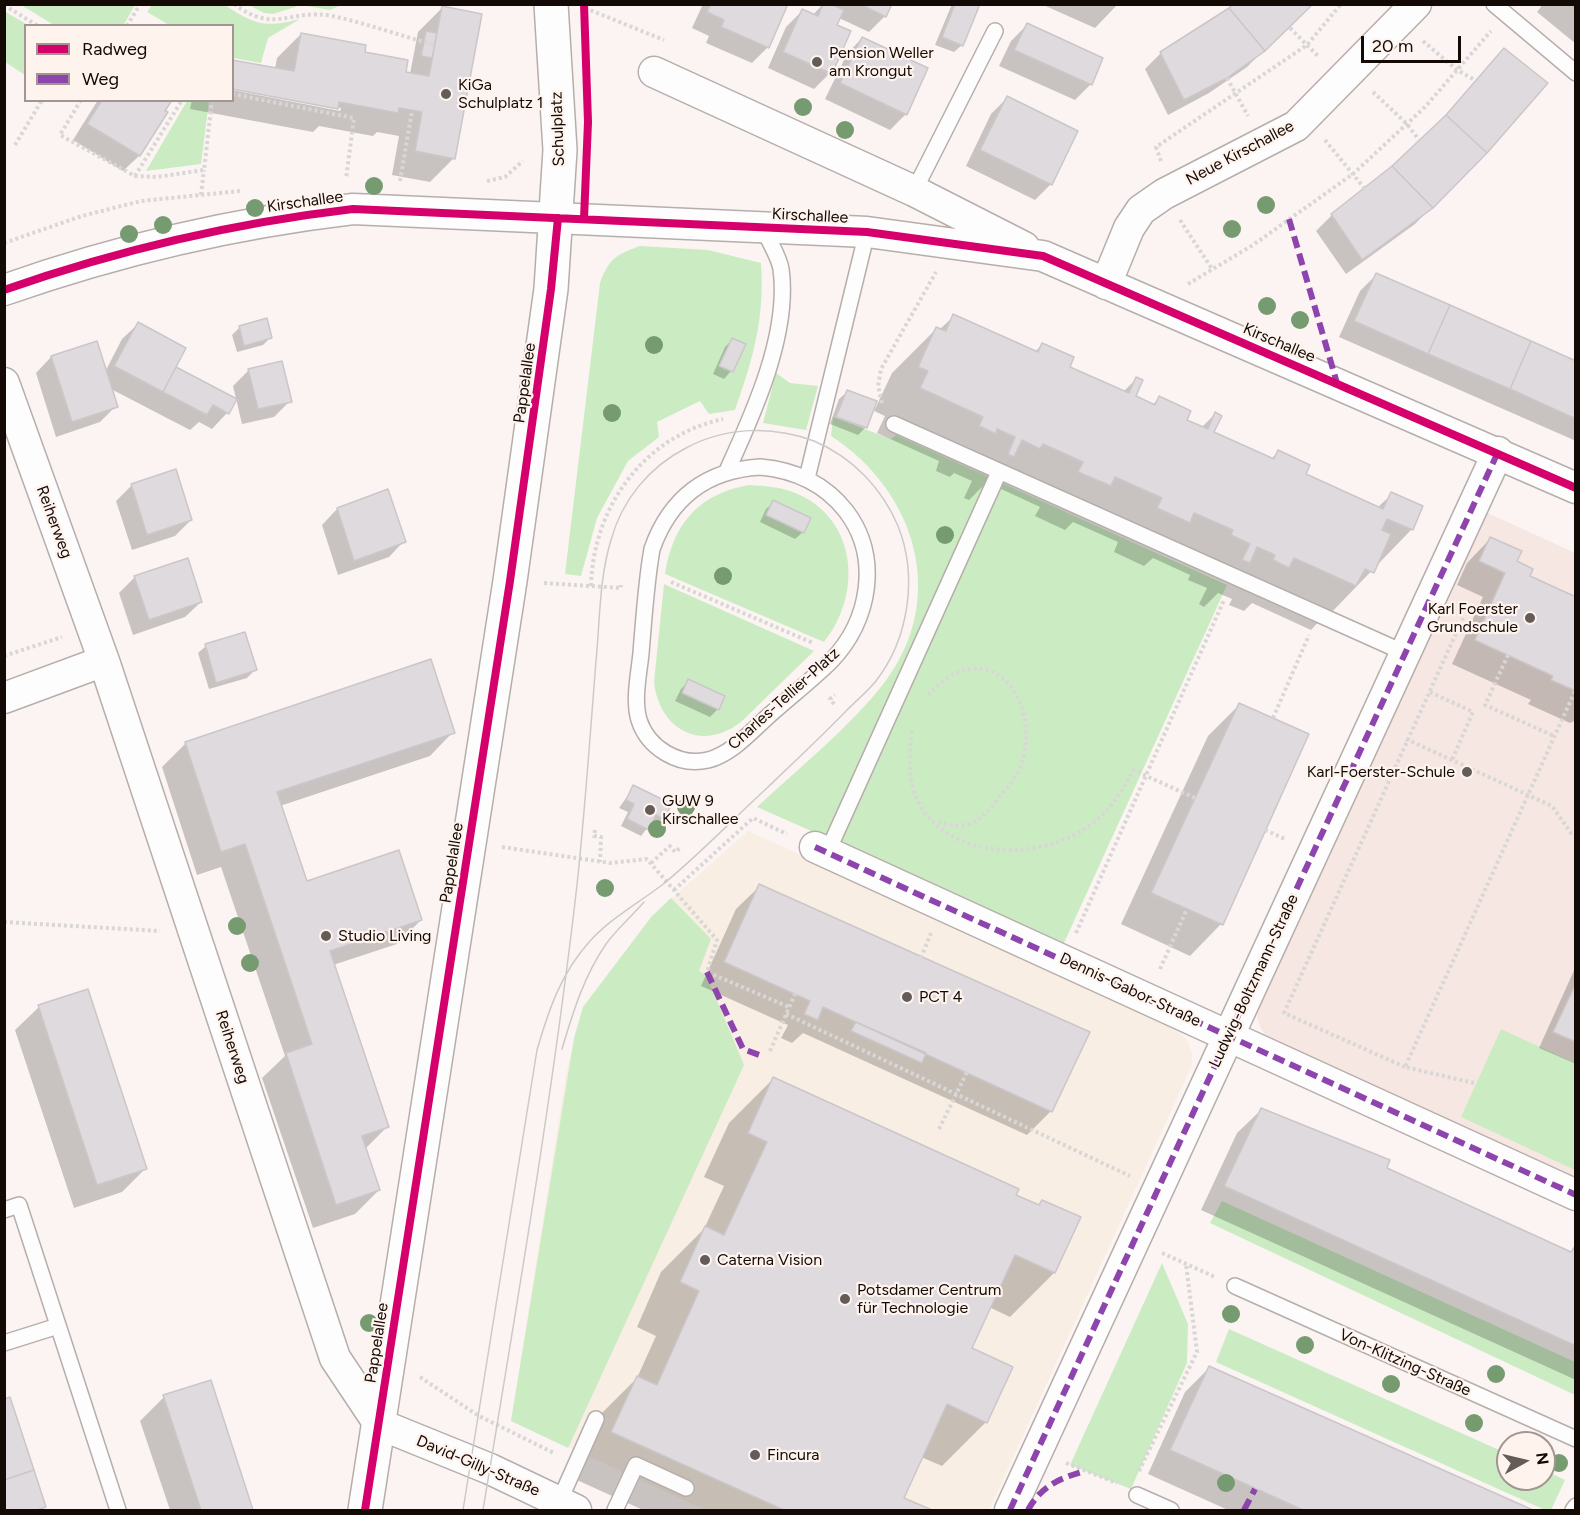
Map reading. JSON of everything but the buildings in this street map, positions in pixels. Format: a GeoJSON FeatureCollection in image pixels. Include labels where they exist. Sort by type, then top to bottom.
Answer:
{"type":"FeatureCollection","features":[{"type":"Feature","properties":{"kind":"street","name":"Schulplatz"},"geometry":{"type":"LineString","coordinates":[[551,4],[560,126],[558,218]]}},
{"type":"Feature","properties":{"kind":"street","name":"Neue Kirschallee"},"geometry":{"type":"LineString","coordinates":[[1106,284],[1129,228],[1142,210],[1168,192],[1296,126],[1408,13]]}},
{"type":"Feature","properties":{"kind":"street","name":"Kirschallee"},"geometry":{"type":"LineString","coordinates":[[654,72],[914,191],[1043,256],[1497,452],[1575,488]]}},
{"type":"Feature","properties":{"kind":"street","name":"Kirschallee"},"geometry":{"type":"LineString","coordinates":[[4,290],[129,250],[284,217],[353,209],[867,232],[1043,256]]}},
{"type":"Feature","properties":{"kind":"street","name":"Pappelallee"},"geometry":{"type":"LineString","coordinates":[[365,1510],[523,498],[551,289],[558,218]]}},
{"type":"Feature","properties":{"kind":"street","name":"Reiherweg"},"geometry":{"type":"LineString","coordinates":[[4,383],[104,661],[335,1358],[379,1424]]}},
{"type":"Feature","properties":{"kind":"street","name":"Ludwig-Boltzmann-Straße"},"geometry":{"type":"LineString","coordinates":[[1010,1510],[1497,452]]}},
{"type":"Feature","properties":{"kind":"street"},"geometry":{"type":"LineString","coordinates":[[4,698],[104,661]]}},
{"type":"Feature","properties":{"kind":"street","name":"Dennis-Gabor-Straße"},"geometry":{"type":"LineString","coordinates":[[821,850],[1575,1195]]}},
{"type":"Feature","properties":{"kind":"street","name":"David-Gilly-Straße"},"geometry":{"type":"LineString","coordinates":[[379,1424],[490,1469],[568,1506]]}},
{"type":"Feature","properties":{"kind":"lane"},"geometry":{"type":"LineString","coordinates":[[1500,9],[1575,73]]}},
{"type":"Feature","properties":{"kind":"lane"},"geometry":{"type":"LineString","coordinates":[[914,191],[995,31]]}},
{"type":"Feature","properties":{"kind":"lane"},"geometry":{"type":"LineString","coordinates":[[727,471],[763,388],[775,343],[780,307],[781,268],[763,227]]}},
{"type":"Feature","properties":{"kind":"lane"},"geometry":{"type":"LineString","coordinates":[[807,478],[867,232]]}},
{"type":"Feature","properties":{"kind":"lane"},"geometry":{"type":"LineString","coordinates":[[894,424],[1405,653]]}},
{"type":"Feature","properties":{"kind":"lane","name":"Charles-Tellier-Platz"},"geometry":{"type":"LineString","coordinates":[[768,467],[807,478],[832,495],[852,519],[863,545],[867,584],[859,618],[832,660],[730,749],[710,760],[696,761],[668,754],[646,735],[636,707],[652,549],[661,526],[671,509],[696,486],[727,471],[768,467]]}},
{"type":"Feature","properties":{"kind":"lane"},"geometry":{"type":"LineString","coordinates":[[821,850],[999,472]]}},
{"type":"Feature","properties":{"kind":"lane"},"geometry":{"type":"LineString","coordinates":[[4,1210],[19,1205],[118,1510]]}},
{"type":"Feature","properties":{"kind":"lane","name":"Von-Klitzing-Straße"},"geometry":{"type":"LineString","coordinates":[[1235,1286],[1575,1440]]}},
{"type":"Feature","properties":{"kind":"lane"},"geometry":{"type":"LineString","coordinates":[[4,1343],[58,1326]]}},
{"type":"Feature","properties":{"kind":"lane"},"geometry":{"type":"LineString","coordinates":[[568,1506],[577,1464],[596,1419]]}},
{"type":"Feature","properties":{"kind":"lane"},"geometry":{"type":"LineString","coordinates":[[615,1510],[636,1465],[686,1488]]}},
{"type":"Feature","properties":{"kind":"lane"},"geometry":{"type":"LineString","coordinates":[[1134,1492],[1171,1510]]}},
{"type":"Feature","properties":{"kind":"lane"},"geometry":{"type":"LineString","coordinates":[[1574,1510],[1575,1506]]}},
{"type":"Feature","properties":{"kind":"path"},"geometry":{"type":"LineString","coordinates":[[128,24],[140,4]]}},
{"type":"Feature","properties":{"kind":"path"},"geometry":{"type":"LineString","coordinates":[[234,4],[258,19],[267,21],[310,15],[331,16],[435,45]]}},
{"type":"Feature","properties":{"kind":"path"},"geometry":{"type":"LineString","coordinates":[[1212,269],[1168,192],[1156,147],[1307,45],[1341,4]]}},
{"type":"Feature","properties":{"kind":"path"},"geometry":{"type":"LineString","coordinates":[[4,5],[35,24]]}},
{"type":"Feature","properties":{"kind":"path"},"geometry":{"type":"LineString","coordinates":[[584,8],[671,42],[654,72]]}},
{"type":"Feature","properties":{"kind":"path"},"geometry":{"type":"LineString","coordinates":[[1154,304],[1253,245],[1353,174],[1407,124],[1457,70],[1500,9]]}},
{"type":"Feature","properties":{"kind":"path"},"geometry":{"type":"LineString","coordinates":[[1408,13],[1457,70],[1475,80]]}},
{"type":"Feature","properties":{"kind":"path"},"geometry":{"type":"LineString","coordinates":[[1290,27],[1307,45],[1407,124],[1419,140]]}},
{"type":"Feature","properties":{"kind":"path"},"geometry":{"type":"LineString","coordinates":[[1227,78],[1264,142]]}},
{"type":"Feature","properties":{"kind":"path"},"geometry":{"type":"LineString","coordinates":[[234,94],[354,118],[347,166]]}},
{"type":"Feature","properties":{"kind":"path"},"geometry":{"type":"LineString","coordinates":[[15,145],[41,102]]}},
{"type":"Feature","properties":{"kind":"path"},"geometry":{"type":"LineString","coordinates":[[80,102],[60,135],[135,176],[157,177],[204,170]]}},
{"type":"Feature","properties":{"kind":"path"},"geometry":{"type":"LineString","coordinates":[[135,176],[181,102]]}},
{"type":"Feature","properties":{"kind":"path"},"geometry":{"type":"LineString","coordinates":[[201,195],[212,102]]}},
{"type":"Feature","properties":{"kind":"path"},"geometry":{"type":"LineString","coordinates":[[400,183],[412,111]]}},
{"type":"Feature","properties":{"kind":"path"},"geometry":{"type":"LineString","coordinates":[[1305,117],[1365,189]]}},
{"type":"Feature","properties":{"kind":"path"},"geometry":{"type":"LineString","coordinates":[[894,424],[881,402],[878,386],[880,369],[932,283],[948,244]]}},
{"type":"Feature","properties":{"kind":"path"},"geometry":{"type":"LineString","coordinates":[[591,586],[594,553],[602,523],[616,494],[636,469],[659,448],[687,432],[716,421],[752,417]]}},
{"type":"Feature","properties":{"kind":"path"},"geometry":{"type":"LineString","coordinates":[[1064,960],[1234,577]]}},
{"type":"Feature","properties":{"kind":"path"},"geometry":{"type":"LineString","coordinates":[[566,584],[621,588],[621,580],[665,579],[819,646],[851,679],[830,699],[834,704]]}},
{"type":"Feature","properties":{"kind":"path"},"geometry":{"type":"LineString","coordinates":[[1273,718],[1318,615]]}},
{"type":"Feature","properties":{"kind":"path"},"geometry":{"type":"LineString","coordinates":[[1463,618],[1284,1013],[1404,1067],[1474,1083]]}},
{"type":"Feature","properties":{"kind":"path"},"geometry":{"type":"LineString","coordinates":[[4,656],[92,627]]}},
{"type":"Feature","properties":{"kind":"path"},"geometry":{"type":"LineString","coordinates":[[1508,655],[1485,705],[1554,736]]}},
{"type":"Feature","properties":{"kind":"path"},"geometry":{"type":"LineString","coordinates":[[923,700],[938,684],[955,672],[978,668],[988,669],[1002,675],[1013,686],[1020,702],[1026,730],[1020,769],[984,816],[969,825],[955,828],[931,820]]}},
{"type":"Feature","properties":{"kind":"path"},"geometry":{"type":"LineString","coordinates":[[1404,1067],[1575,691]]}},
{"type":"Feature","properties":{"kind":"path"},"geometry":{"type":"LineString","coordinates":[[1430,692],[1473,712],[1452,760]]}},
{"type":"Feature","properties":{"kind":"path"},"geometry":{"type":"LineString","coordinates":[[912,727],[910,767],[913,787],[920,806],[931,820],[947,832],[983,847],[1009,850],[1036,849],[1081,832],[1112,805],[1133,770],[1195,798]]}},
{"type":"Feature","properties":{"kind":"path"},"geometry":{"type":"LineString","coordinates":[[1399,736],[1552,806],[1571,832],[1575,833]]}},
{"type":"Feature","properties":{"kind":"path"},"geometry":{"type":"LineString","coordinates":[[674,890],[753,818],[821,850]]}},
{"type":"Feature","properties":{"kind":"path"},"geometry":{"type":"LineString","coordinates":[[595,830],[594,836],[601,837],[600,862]]}},
{"type":"Feature","properties":{"kind":"path"},"geometry":{"type":"LineString","coordinates":[[469,841],[600,862],[647,859],[717,940],[707,972],[789,1007]]}},
{"type":"Feature","properties":{"kind":"path"},"geometry":{"type":"LineString","coordinates":[[651,863],[670,846],[675,852],[680,848]]}},
{"type":"Feature","properties":{"kind":"path"},"geometry":{"type":"LineString","coordinates":[[1147,998],[1187,909]]}},
{"type":"Feature","properties":{"kind":"path"},"geometry":{"type":"LineString","coordinates":[[4,922],[194,933]]}},
{"type":"Feature","properties":{"kind":"path"},"geometry":{"type":"LineString","coordinates":[[770,1051],[795,994]]}},
{"type":"Feature","properties":{"kind":"path"},"geometry":{"type":"LineString","coordinates":[[786,1014],[1158,1190]]}},
{"type":"Feature","properties":{"kind":"path"},"geometry":{"type":"LineString","coordinates":[[939,1129],[967,1072]]}},
{"type":"Feature","properties":{"kind":"path"},"geometry":{"type":"LineString","coordinates":[[1134,1240],[1235,1286]]}},
{"type":"Feature","properties":{"kind":"path"},"geometry":{"type":"LineString","coordinates":[[1038,1450],[1134,1492],[1197,1352],[1186,1264]]}},
{"type":"Feature","properties":{"kind":"path"},"geometry":{"type":"LineString","coordinates":[[389,1357],[479,1416],[577,1464]]}},
{"type":"Feature","properties":{"kind":"shaded area","name":"Karl-Foerster-Schule"},"geometry":{"type":"Polygon","coordinates":[[[1479,509],[1575,553],[1575,1180],[1269,1039],[1261,1029],[1257,1017],[1256,1004],[1479,509]]]}},
{"type":"Feature","properties":{"kind":"shaded area","name":"Potsdamer Centrum für Technologie"},"geometry":{"type":"Polygon","coordinates":[[[748,831],[1169,1023],[1187,1040],[1192,1053],[1192,1065],[989,1510],[705,1510],[511,1421],[566,1075],[583,1007],[652,916],[748,831]]]}},
{"type":"Feature","properties":{"kind":"green space"},"geometry":{"type":"Polygon","coordinates":[[[21,5],[135,5],[124,24],[52,24],[21,5]]]}},
{"type":"Feature","properties":{"kind":"green space"},"geometry":{"type":"Polygon","coordinates":[[[152,5],[225,5],[253,21],[269,24],[300,19],[268,38],[261,63],[234,58],[234,24],[167,24],[147,12],[152,5]]]}},
{"type":"Feature","properties":{"kind":"green space"},"geometry":{"type":"Polygon","coordinates":[[[249,5],[301,5],[273,14],[264,13],[249,5]]]}},
{"type":"Feature","properties":{"kind":"green space"},"geometry":{"type":"Polygon","coordinates":[[[301,5],[341,5],[330,10],[301,5]]]}},
{"type":"Feature","properties":{"kind":"green space"},"geometry":{"type":"Polygon","coordinates":[[[4,11],[26,24],[24,24],[24,74],[5,62],[4,11]]]}},
{"type":"Feature","properties":{"kind":"green space"},"geometry":{"type":"Polygon","coordinates":[[[186,102],[209,102],[201,164],[146,171],[186,102]]]}},
{"type":"Feature","properties":{"kind":"green space"},"geometry":{"type":"Polygon","coordinates":[[[640,246],[708,250],[761,263],[761,302],[756,338],[735,410],[709,414],[700,401],[657,422],[659,437],[628,461],[597,518],[581,576],[565,574],[600,283],[614,258],[640,246]]]}},
{"type":"Feature","properties":{"kind":"green space"},"geometry":{"type":"Polygon","coordinates":[[[776,373],[790,383],[818,386],[806,430],[763,423],[776,373]]]}},
{"type":"Feature","properties":{"kind":"green space"},"geometry":{"type":"Polygon","coordinates":[[[833,417],[891,439],[896,435],[1227,585],[1064,943],[757,807],[823,747],[871,699],[904,651],[915,617],[918,582],[914,549],[902,516],[884,486],[860,459],[831,436],[833,417]]]}},
{"type":"Feature","properties":{"kind":"green space"},"geometry":{"type":"Polygon","coordinates":[[[749,485],[780,488],[798,494],[818,506],[833,522],[843,540],[848,560],[848,582],[844,603],[836,623],[824,642],[665,574],[674,540],[691,514],[715,496],[749,485]]]}},
{"type":"Feature","properties":{"kind":"green space"},"geometry":{"type":"Polygon","coordinates":[[[664,584],[814,651],[741,722],[726,731],[711,735],[697,735],[684,731],[664,712],[654,682],[664,584]]]}},
{"type":"Feature","properties":{"kind":"green space"},"geometry":{"type":"Polygon","coordinates":[[[671,898],[711,939],[699,971],[706,975],[744,1065],[568,1448],[511,1421],[574,1038],[583,1007],[652,916],[671,898]]]}},
{"type":"Feature","properties":{"kind":"green space"},"geometry":{"type":"Polygon","coordinates":[[[1501,1029],[1575,1063],[1575,1170],[1461,1117],[1501,1029]]]}},
{"type":"Feature","properties":{"kind":"green space"},"geometry":{"type":"Polygon","coordinates":[[[1222,1201],[1575,1362],[1575,1395],[1210,1223],[1222,1201]]]}},
{"type":"Feature","properties":{"kind":"green space"},"geometry":{"type":"Polygon","coordinates":[[[1162,1263],[1188,1324],[1187,1363],[1131,1489],[1070,1465],[1162,1263]]]}},
{"type":"Feature","properties":{"kind":"green space"},"geometry":{"type":"Polygon","coordinates":[[[1229,1329],[1496,1449],[1496,1488],[1216,1362],[1229,1329]]]}},
{"type":"Feature","properties":{"kind":"green space"},"geometry":{"type":"Polygon","coordinates":[[[1556,1476],[1565,1480],[1551,1510],[1545,1510],[1503,1491],[1556,1491],[1556,1476]]]}},
{"type":"Feature","properties":{"kind":"tram line"},"geometry":{"type":"LineString","coordinates":[[463,1510],[537,1050],[551,1006],[564,979],[571,966],[580,953],[598,933],[689,862],[870,688],[887,664],[903,626],[909,586],[908,565],[898,526],[891,512],[874,487],[853,465],[828,448],[798,436],[782,432],[733,432],[686,448],[660,465],[639,486],[622,511],[611,540],[602,585],[577,885],[567,963],[557,1042],[483,1510]]}},
{"type":"Feature","properties":{"kind":"tram line"},"geometry":{"type":"LineString","coordinates":[[562,1049],[580,995],[598,956],[610,938],[644,902]]}},
{"type":"Feature","properties":{"kind":"marked path"},"geometry":{"type":"LineString","coordinates":[[1289,219],[1337,383]]}},
{"type":"Feature","properties":{"kind":"marked path"},"geometry":{"type":"LineString","coordinates":[[1010,1510],[1498,452]]}},
{"type":"Feature","properties":{"kind":"marked path"},"geometry":{"type":"LineString","coordinates":[[815,847],[1576,1195]]}},
{"type":"Feature","properties":{"kind":"marked path"},"geometry":{"type":"LineString","coordinates":[[707,972],[743,1049],[762,1056]]}},
{"type":"Feature","properties":{"kind":"marked path"},"geometry":{"type":"LineString","coordinates":[[1028,1510],[1039,1495],[1052,1484],[1085,1471]]}},
{"type":"Feature","properties":{"kind":"marked path"},"geometry":{"type":"LineString","coordinates":[[1244,1510],[1255,1489]]}},
{"type":"Feature","properties":{"kind":"cycle path"},"geometry":{"type":"LineString","coordinates":[[584,4],[588,122],[584,219]]}},
{"type":"Feature","properties":{"kind":"cycle path"},"geometry":{"type":"LineString","coordinates":[[4,290],[90,262],[176,240],[264,222],[353,209],[867,232],[1043,256],[1576,488]]}},
{"type":"Feature","properties":{"kind":"cycle path"},"geometry":{"type":"LineString","coordinates":[[365,1510],[510,581],[551,289],[558,218]]}},
{"type":"Feature","properties":{"kind":"place","name":"Pension Weller am Krongut"},"geometry":{"type":"Point","coordinates":[817,62]}},
{"type":"Feature","properties":{"kind":"place","name":"KiGa Schulplatz 1"},"geometry":{"type":"Point","coordinates":[446,94]}},
{"type":"Feature","properties":{"kind":"place","name":"Karl Foerster Grundschule"},"geometry":{"type":"Point","coordinates":[1530,618]}},
{"type":"Feature","properties":{"kind":"place","name":"Karl-Foerster-Schule"},"geometry":{"type":"Point","coordinates":[1467,772]}},
{"type":"Feature","properties":{"kind":"place","name":"GUW 9 Kirschallee"},"geometry":{"type":"Point","coordinates":[650,810]}},
{"type":"Feature","properties":{"kind":"place","name":"Studio Living"},"geometry":{"type":"Point","coordinates":[326,936]}},
{"type":"Feature","properties":{"kind":"place","name":"PCT 4"},"geometry":{"type":"Point","coordinates":[907,997]}},
{"type":"Feature","properties":{"kind":"place","name":"Caterna Vision"},"geometry":{"type":"Point","coordinates":[705,1260]}},
{"type":"Feature","properties":{"kind":"place","name":"Potsdamer Centrum für Technologie"},"geometry":{"type":"Point","coordinates":[845,1299]}},
{"type":"Feature","properties":{"kind":"place","name":"Fincura"},"geometry":{"type":"Point","coordinates":[755,1455]}}]}
